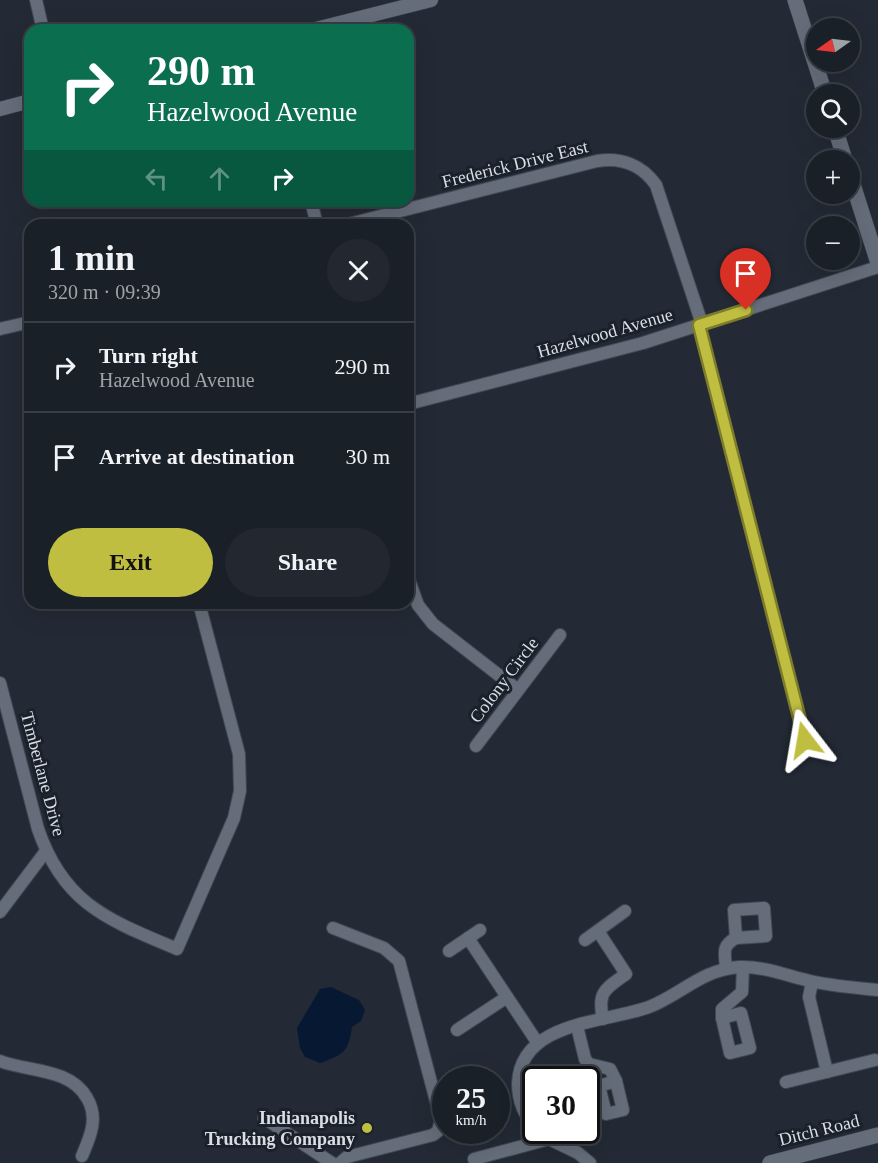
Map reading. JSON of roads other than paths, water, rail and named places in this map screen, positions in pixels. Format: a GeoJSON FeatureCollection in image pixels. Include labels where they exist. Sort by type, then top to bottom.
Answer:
{"type":"FeatureCollection","features":[{"type":"Feature","properties":{"kind":"main road"},"geometry":{"type":"LineString","coordinates":[[795,0],[822,84]]}},
{"type":"Feature","properties":{"kind":"main road"},"geometry":{"type":"LineString","coordinates":[[859,204],[878,265]]}},
{"type":"Feature","properties":{"kind":"main road","name":"Ditch Road"},"geometry":{"type":"LineString","coordinates":[[770,1163],[878,1135]]}},
{"type":"Feature","properties":{"kind":"street"},"geometry":{"type":"LineString","coordinates":[[36,0],[42,24]]}},
{"type":"Feature","properties":{"kind":"street"},"geometry":{"type":"LineString","coordinates":[[336,24],[430,0]]}},
{"type":"Feature","properties":{"kind":"street"},"geometry":{"type":"LineString","coordinates":[[0,109],[24,103]]}},
{"type":"Feature","properties":{"kind":"street","name":"Frederick Drive East"},"geometry":{"type":"LineString","coordinates":[[369,219],[609,160],[628,163],[645,173],[656,185],[700,324],[805,740]]}},
{"type":"Feature","properties":{"kind":"street","name":"Hazelwood Avenue"},"geometry":{"type":"LineString","coordinates":[[414,402],[609,352],[878,265]]}},
{"type":"Feature","properties":{"kind":"street"},"geometry":{"type":"LineString","coordinates":[[0,330],[24,324]]}},
{"type":"Feature","properties":{"kind":"street"},"geometry":{"type":"LineString","coordinates":[[414,594],[418,606],[439,630],[518,690]]}},
{"type":"Feature","properties":{"kind":"street","name":"Timberlane Drive"},"geometry":{"type":"LineString","coordinates":[[0,683],[46,851],[62,879],[75,894],[97,912],[118,924],[177,949],[234,818],[240,791],[236,745],[201,609]]}},
{"type":"Feature","properties":{"kind":"street","name":"Colony Circle"},"geometry":{"type":"LineString","coordinates":[[476,746],[560,635]]}},
{"type":"Feature","properties":{"kind":"street"},"geometry":{"type":"LineString","coordinates":[[0,912],[46,851]]}},
{"type":"Feature","properties":{"kind":"street"},"geometry":{"type":"LineString","coordinates":[[585,940],[625,912]]}},
{"type":"Feature","properties":{"kind":"street"},"geometry":{"type":"LineString","coordinates":[[333,928],[384,948],[399,961],[441,1120],[438,1131],[433,1135],[347,1157],[340,1163]]}},
{"type":"Feature","properties":{"kind":"street"},"geometry":{"type":"LineString","coordinates":[[449,951],[480,930]]}},
{"type":"Feature","properties":{"kind":"street"},"geometry":{"type":"LineString","coordinates":[[598,931],[626,974],[607,987],[602,994],[600,1005],[603,1019]]}},
{"type":"Feature","properties":{"kind":"street"},"geometry":{"type":"LineString","coordinates":[[468,938],[537,1042]]}},
{"type":"Feature","properties":{"kind":"street"},"geometry":{"type":"LineString","coordinates":[[726,968],[725,947],[728,942],[736,938]]}},
{"type":"Feature","properties":{"kind":"street"},"geometry":{"type":"LineString","coordinates":[[722,1018],[722,1009],[742,992],[743,967]]}},
{"type":"Feature","properties":{"kind":"street"},"geometry":{"type":"LineString","coordinates":[[522,1105],[518,1093],[521,1065],[537,1042],[554,1032],[652,1006],[669,998],[704,975],[726,968],[743,967],[812,982],[878,990]]}},
{"type":"Feature","properties":{"kind":"street"},"geometry":{"type":"LineString","coordinates":[[812,982],[809,998],[827,1072]]}},
{"type":"Feature","properties":{"kind":"street"},"geometry":{"type":"LineString","coordinates":[[457,1030],[507,997]]}},
{"type":"Feature","properties":{"kind":"street"},"geometry":{"type":"LineString","coordinates":[[577,1026],[585,1059],[589,1064],[610,1069],[616,1081]]}},
{"type":"Feature","properties":{"kind":"street"},"geometry":{"type":"LineString","coordinates":[[786,1082],[875,1060]]}},
{"type":"Feature","properties":{"kind":"street"},"geometry":{"type":"LineString","coordinates":[[0,1061],[12,1066],[62,1076],[82,1089],[91,1105],[94,1119],[92,1133],[82,1156]]}},
{"type":"Feature","properties":{"kind":"street"},"geometry":{"type":"LineString","coordinates":[[264,1118],[332,1163]]}},
{"type":"Feature","properties":{"kind":"street"},"geometry":{"type":"LineString","coordinates":[[474,1159],[530,1144]]}},
{"type":"Feature","properties":{"kind":"street"},"geometry":{"type":"LineString","coordinates":[[559,1144],[578,1153],[590,1163]]}},
{"type":"Feature","properties":{"kind":"water"},"geometry":{"type":"Polygon","coordinates":[[[331,987],[359,1000],[365,1010],[361,1021],[352,1027],[349,1042],[340,1055],[320,1063],[305,1057],[300,1048],[297,1028],[320,989],[331,987]]]}},
{"type":"Feature","properties":{"kind":"place","name":"Indianapolis Trucking Company"},"geometry":{"type":"Point","coordinates":[367,1128]}}]}
